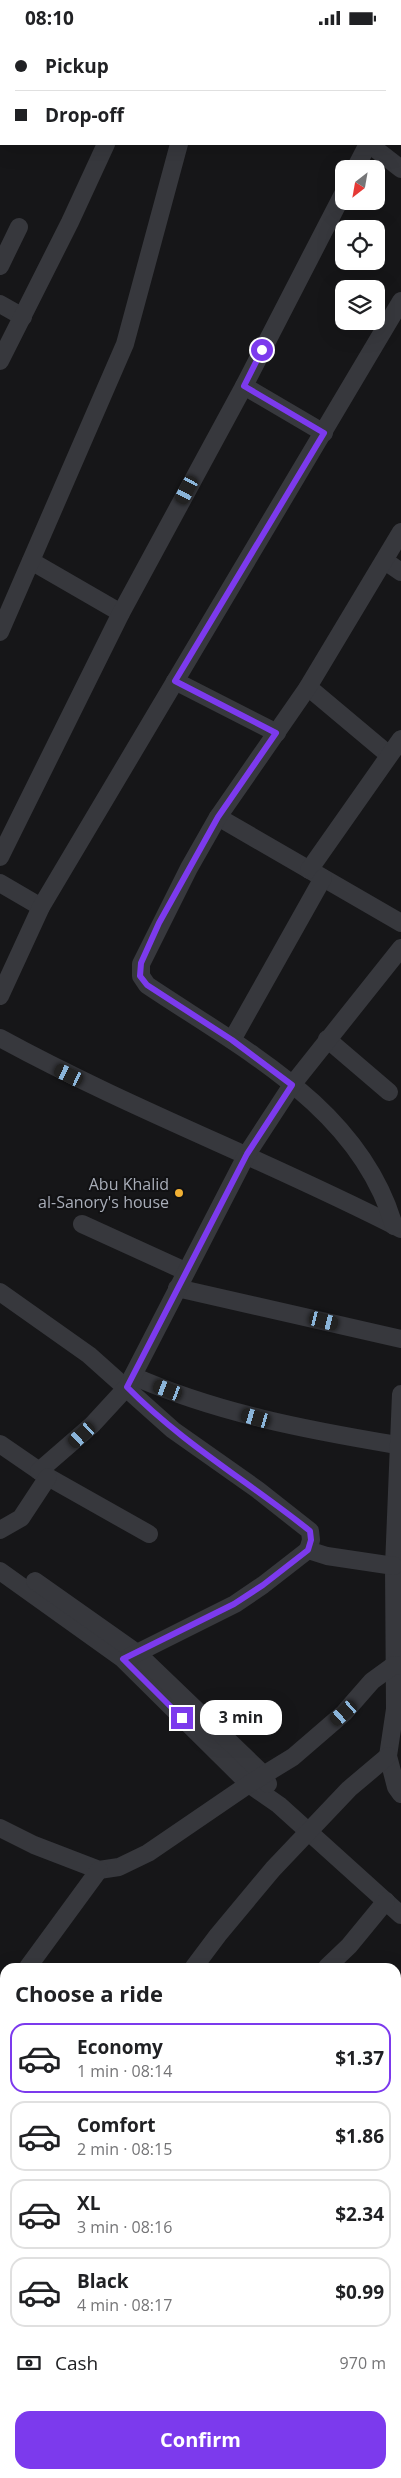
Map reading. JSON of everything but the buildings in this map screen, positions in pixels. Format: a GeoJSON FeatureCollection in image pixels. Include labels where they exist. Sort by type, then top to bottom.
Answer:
{"type":"FeatureCollection","features":[{"type":"Feature","properties":{"kind":"street"},"geometry":{"type":"LineString","coordinates":[[0,361],[70,222],[106,145]]}},
{"type":"Feature","properties":{"kind":"street"},"geometry":{"type":"LineString","coordinates":[[1,628],[125,345],[179,145]]}},
{"type":"Feature","properties":{"kind":"street"},"geometry":{"type":"LineString","coordinates":[[363,160],[375,145],[401,169]]}},
{"type":"Feature","properties":{"kind":"street"},"geometry":{"type":"LineString","coordinates":[[0,857],[120,613],[244,386],[335,209]]}},
{"type":"Feature","properties":{"kind":"street"},"geometry":{"type":"LineString","coordinates":[[0,266],[19,227]]}},
{"type":"Feature","properties":{"kind":"street"},"geometry":{"type":"LineString","coordinates":[[0,996],[41,907],[401,301]]}},
{"type":"Feature","properties":{"kind":"street"},"geometry":{"type":"LineString","coordinates":[[0,304],[23,317]]}},
{"type":"Feature","properties":{"kind":"street"},"geometry":{"type":"LineString","coordinates":[[244,386],[324,433]]}},
{"type":"Feature","properties":{"kind":"street"},"geometry":{"type":"LineString","coordinates":[[398,1227],[377,1180],[359,1151],[330,1118],[292,1085],[232,1040],[147,985],[143,981],[140,971],[145,953],[159,923],[218,817],[308,687],[401,532]]}},
{"type":"Feature","properties":{"kind":"street"},"geometry":{"type":"LineString","coordinates":[[31,561],[120,613]]}},
{"type":"Feature","properties":{"kind":"street"},"geometry":{"type":"LineString","coordinates":[[385,561],[401,571]]}},
{"type":"Feature","properties":{"kind":"street"},"geometry":{"type":"LineString","coordinates":[[175,681],[276,733]]}},
{"type":"Feature","properties":{"kind":"street"},"geometry":{"type":"LineString","coordinates":[[308,687],[389,755]]}},
{"type":"Feature","properties":{"kind":"street"},"geometry":{"type":"LineString","coordinates":[[232,1040],[316,874],[389,755],[401,739]]}},
{"type":"Feature","properties":{"kind":"street"},"geometry":{"type":"LineString","coordinates":[[218,817],[401,923]]}},
{"type":"Feature","properties":{"kind":"street"},"geometry":{"type":"LineString","coordinates":[[0,883],[41,907]]}},
{"type":"Feature","properties":{"kind":"street"},"geometry":{"type":"LineString","coordinates":[[0,1530],[21,1518],[44,1474],[92,1425],[130,1382],[185,1271],[247,1154],[292,1085],[327,1039],[398,957]]}},
{"type":"Feature","properties":{"kind":"street"},"geometry":{"type":"LineString","coordinates":[[0,1038],[98,1089],[247,1154],[398,1227]]}},
{"type":"Feature","properties":{"kind":"street"},"geometry":{"type":"LineString","coordinates":[[327,1039],[389,1092]]}},
{"type":"Feature","properties":{"kind":"street"},"geometry":{"type":"LineString","coordinates":[[82,1224],[185,1271]]}},
{"type":"Feature","properties":{"kind":"street"},"geometry":{"type":"LineString","coordinates":[[177,1287],[401,1339]]}},
{"type":"Feature","properties":{"kind":"street"},"geometry":{"type":"LineString","coordinates":[[0,1292],[130,1382],[173,1430],[258,1490],[310,1531],[311,1540],[308,1550],[263,1585],[234,1604],[130,1656]]}},
{"type":"Feature","properties":{"kind":"street"},"geometry":{"type":"LineString","coordinates":[[130,1382],[256,1418],[399,1453]]}},
{"type":"Feature","properties":{"kind":"street"},"geometry":{"type":"LineString","coordinates":[[401,1394],[396,1558],[397,1665],[395,1709],[388,1756],[396,1787],[401,1794]]}},
{"type":"Feature","properties":{"kind":"street"},"geometry":{"type":"LineString","coordinates":[[0,1444],[44,1474],[150,1534]]}},
{"type":"Feature","properties":{"kind":"street"},"geometry":{"type":"LineString","coordinates":[[308,1550],[327,1555],[396,1558]]}},
{"type":"Feature","properties":{"kind":"street"},"geometry":{"type":"LineString","coordinates":[[0,1560],[34,1581],[130,1656],[279,1805],[401,1915]]}},
{"type":"Feature","properties":{"kind":"street"},"geometry":{"type":"LineString","coordinates":[[0,1571],[130,1656]]}},
{"type":"Feature","properties":{"kind":"street"},"geometry":{"type":"LineString","coordinates":[[0,1829],[34,1845],[99,1870],[119,1867],[148,1853],[293,1757],[344,1713],[372,1681],[397,1665]]}},
{"type":"Feature","properties":{"kind":"street"},"geometry":{"type":"LineString","coordinates":[[197,1963],[218,1935],[308,1832],[349,1789],[388,1756]]}},
{"type":"Feature","properties":{"kind":"street"},"geometry":{"type":"LineString","coordinates":[[31,1963],[99,1870]]}},
{"type":"Feature","properties":{"kind":"street"},"geometry":{"type":"LineString","coordinates":[[331,1963],[350,1946],[386,1901]]}},
{"type":"Feature","properties":{"kind":"place","name":"Abu Khalid al-Sanory's house"},"geometry":{"type":"Point","coordinates":[179,1193]}},
{"type":"Feature","properties":{"kind":"route"},"geometry":{"type":"LineString","coordinates":[[182,1718],[123,1659],[234,1604],[263,1585],[308,1550],[311,1540],[310,1531],[258,1490],[173,1430],[127,1387],[185,1271],[247,1154],[292,1085],[232,1040],[147,985],[140,976],[141,963],[145,953],[189,868],[218,817],[276,733],[175,681],[324,433],[244,386],[262,350]]}}]}
